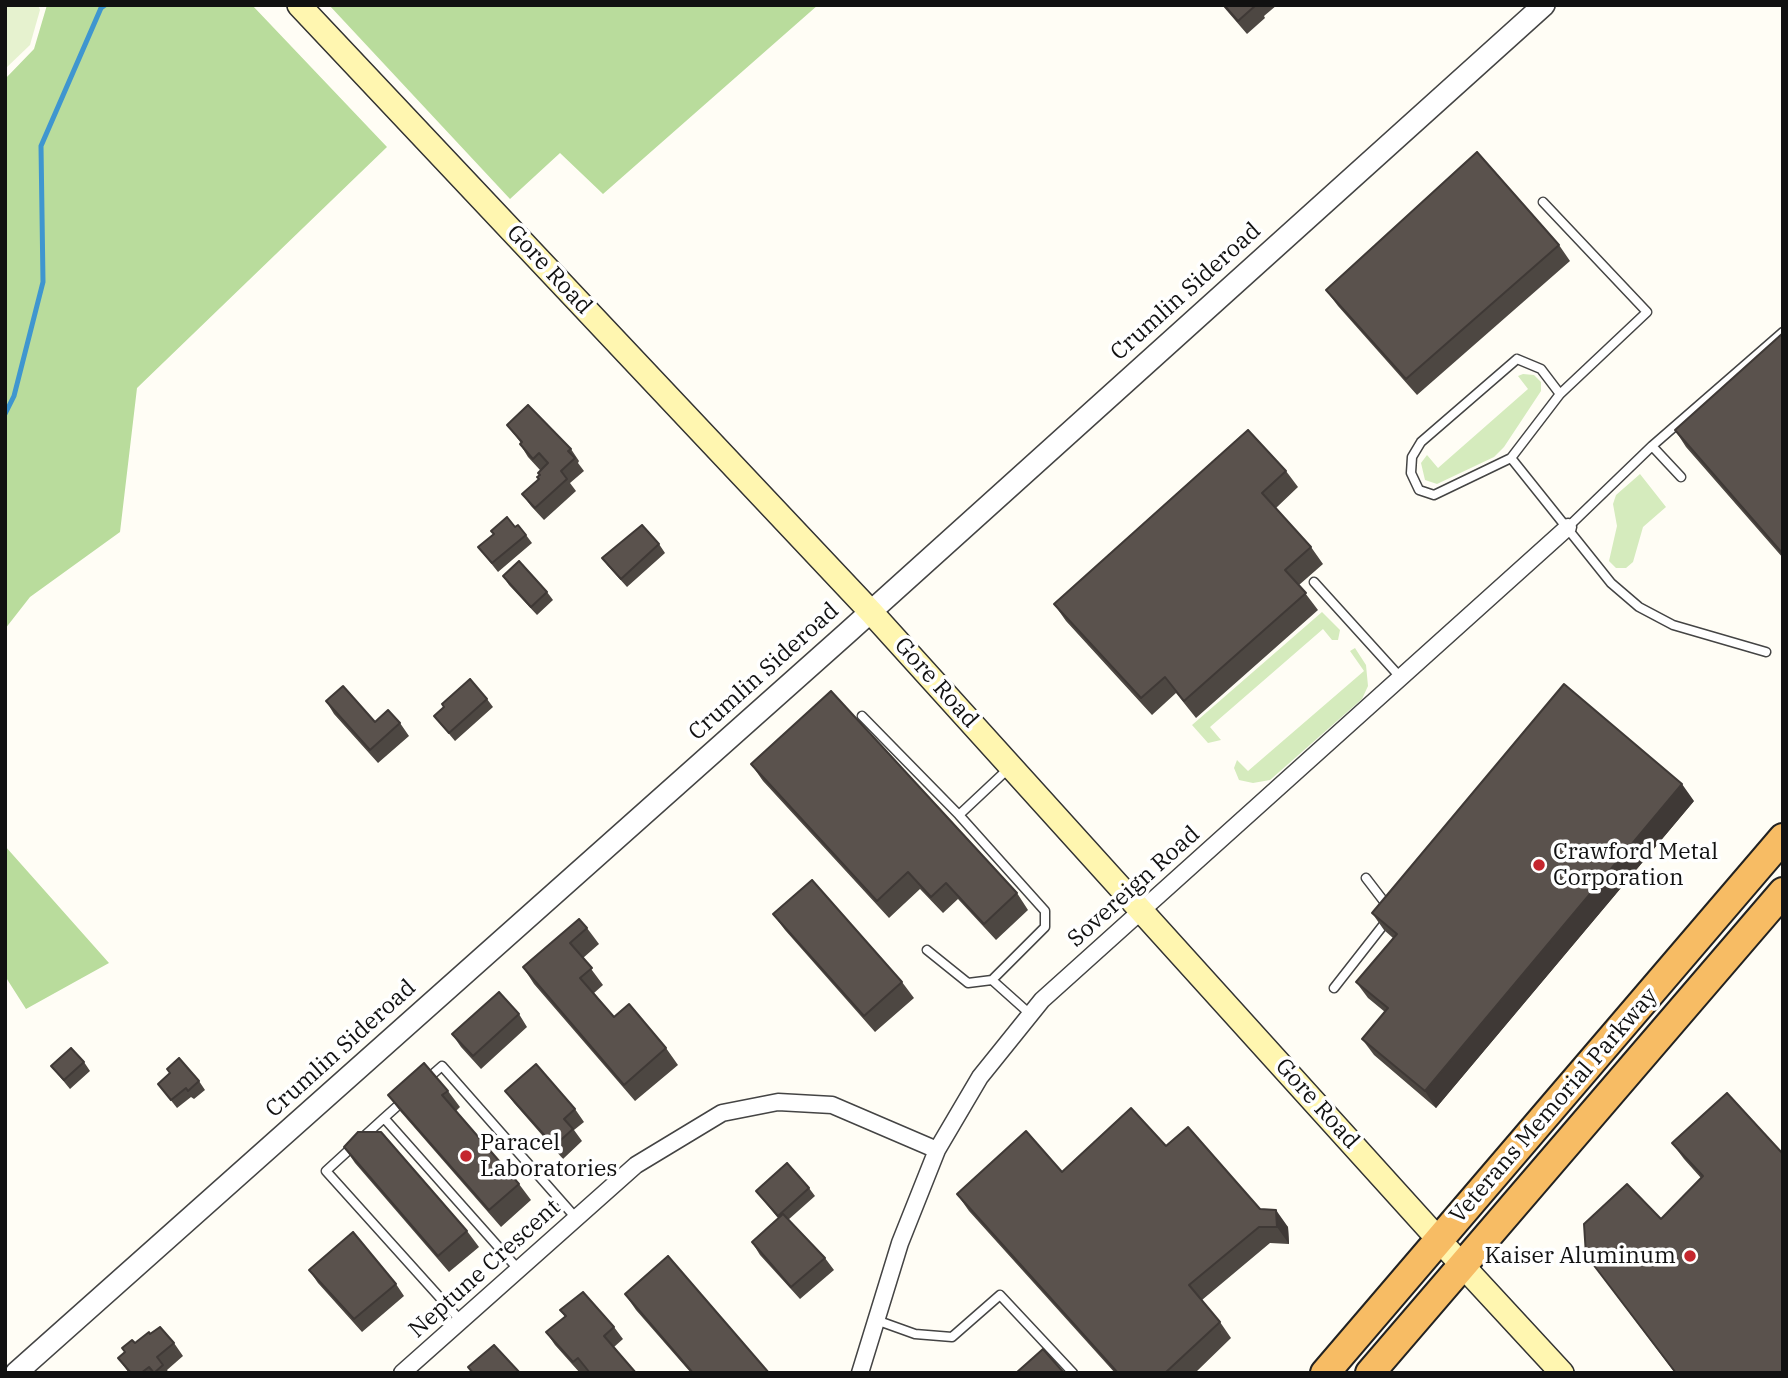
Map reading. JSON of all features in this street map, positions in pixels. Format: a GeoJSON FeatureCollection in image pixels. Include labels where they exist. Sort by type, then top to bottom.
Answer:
{"type":"FeatureCollection","features":[{"type":"Feature","properties":{"kind":"highway","name":"Veterans Memorial Parkway"},"geometry":{"type":"LineString","coordinates":[[1325,1373],[1783,838]]}},
{"type":"Feature","properties":{"kind":"highway","name":"Veterans Memorial Parkway"},"geometry":{"type":"LineString","coordinates":[[1370,1373],[1783,892]]}},
{"type":"Feature","properties":{"kind":"main road","name":"Gore Road"},"geometry":{"type":"LineString","coordinates":[[299,5],[871,612],[1562,1373]]}},
{"type":"Feature","properties":{"kind":"street","name":"Crumlin Sideroad"},"geometry":{"type":"LineString","coordinates":[[16,1373],[871,612],[1544,5]]}},
{"type":"Feature","properties":{"kind":"street","name":"Sovereign Road"},"geometry":{"type":"LineString","coordinates":[[860,1373],[900,1243],[937,1150],[980,1077],[1030,1014],[1042,1000],[1567,527]]}},
{"type":"Feature","properties":{"kind":"street","name":"Neptune Crescent"},"geometry":{"type":"LineString","coordinates":[[402,1373],[636,1165],[722,1113],[778,1102],[832,1105],[937,1150]]}},
{"type":"Feature","properties":{"kind":"lane"},"geometry":{"type":"LineString","coordinates":[[1543,202],[1647,312],[1560,394],[1510,457],[1434,495],[1419,490],[1411,473],[1412,457],[1420,442],[1517,359],[1541,369],[1560,394]]}},
{"type":"Feature","properties":{"kind":"lane"},"geometry":{"type":"LineString","coordinates":[[1567,527],[1652,446],[1783,332]]}},
{"type":"Feature","properties":{"kind":"lane"},"geometry":{"type":"LineString","coordinates":[[1652,446],[1681,477]]}},
{"type":"Feature","properties":{"kind":"lane"},"geometry":{"type":"LineString","coordinates":[[1510,457],[1611,583],[1639,607],[1673,625],[1766,652]]}},
{"type":"Feature","properties":{"kind":"lane"},"geometry":{"type":"LineString","coordinates":[[1314,582],[1401,678]]}},
{"type":"Feature","properties":{"kind":"lane"},"geometry":{"type":"LineString","coordinates":[[862,716],[959,815],[1045,911],[1045,927],[992,980],[968,983],[927,950]]}},
{"type":"Feature","properties":{"kind":"lane"},"geometry":{"type":"LineString","coordinates":[[959,815],[1011,766]]}},
{"type":"Feature","properties":{"kind":"lane"},"geometry":{"type":"LineString","coordinates":[[1334,988],[1392,912],[1366,877]]}},
{"type":"Feature","properties":{"kind":"lane"},"geometry":{"type":"LineString","coordinates":[[992,980],[1030,1014]]}},
{"type":"Feature","properties":{"kind":"lane"},"geometry":{"type":"LineString","coordinates":[[461,1321],[326,1171],[442,1066],[576,1218]]}},
{"type":"Feature","properties":{"kind":"lane"},"geometry":{"type":"LineString","coordinates":[[384,1118],[518,1269]]}},
{"type":"Feature","properties":{"kind":"lane"},"geometry":{"type":"LineString","coordinates":[[876,1320],[915,1334],[952,1337],[1000,1295],[1073,1373]]}},
{"type":"Feature","properties":{"kind":"green space"},"geometry":{"type":"Polygon","coordinates":[[[5,5],[38,5],[40,10],[30,45],[5,69],[5,5]]]}},
{"type":"Feature","properties":{"kind":"green space"},"geometry":{"type":"Polygon","coordinates":[[[47,5],[252,5],[387,147],[137,388],[120,532],[30,597],[5,629],[5,79],[34,49],[47,5]]]}},
{"type":"Feature","properties":{"kind":"green space"},"geometry":{"type":"Polygon","coordinates":[[[329,5],[818,5],[603,194],[560,153],[510,199],[329,5]]]}},
{"type":"Feature","properties":{"kind":"green space"},"geometry":{"type":"Polygon","coordinates":[[[1534,375],[1541,382],[1541,391],[1504,447],[1494,457],[1437,484],[1425,480],[1421,463],[1427,455],[1438,468],[1528,389],[1518,376],[1534,375]]]}},
{"type":"Feature","properties":{"kind":"green space"},"geometry":{"type":"Polygon","coordinates":[[[1640,474],[1666,507],[1643,527],[1633,562],[1626,568],[1616,568],[1609,561],[1617,526],[1613,504],[1616,495],[1640,474]]]}},
{"type":"Feature","properties":{"kind":"green space"},"geometry":{"type":"Polygon","coordinates":[[[1322,612],[1340,630],[1338,640],[1332,640],[1323,629],[1210,727],[1221,740],[1208,743],[1192,725],[1322,612]]]}},
{"type":"Feature","properties":{"kind":"green space"},"geometry":{"type":"Polygon","coordinates":[[[1355,648],[1366,665],[1368,686],[1362,699],[1270,780],[1253,783],[1239,780],[1234,768],[1237,760],[1248,771],[1364,671],[1350,651],[1355,648]]]}},
{"type":"Feature","properties":{"kind":"green space"},"geometry":{"type":"Polygon","coordinates":[[[5,846],[109,963],[26,1009],[5,976],[5,846]]]}},
{"type":"Feature","properties":{"kind":"building"},"geometry":{"type":"Polygon","coordinates":[[[1224,5],[1256,5],[1238,21],[1224,5]]]}},
{"type":"Feature","properties":{"kind":"building"},"geometry":{"type":"Polygon","coordinates":[[[1477,152],[1559,245],[1406,379],[1326,290],[1477,152]]]}},
{"type":"Feature","properties":{"kind":"building"},"geometry":{"type":"Polygon","coordinates":[[[1783,333],[1783,554],[1675,430],[1783,333]]]}},
{"type":"Feature","properties":{"kind":"building"},"geometry":{"type":"Polygon","coordinates":[[[528,405],[571,449],[568,451],[575,458],[561,471],[567,479],[535,508],[522,494],[539,479],[538,473],[548,463],[539,453],[533,459],[507,425],[528,405]]]}},
{"type":"Feature","properties":{"kind":"building"},"geometry":{"type":"Polygon","coordinates":[[[1248,430],[1286,471],[1262,493],[1311,547],[1285,570],[1306,593],[1184,701],[1165,677],[1141,698],[1054,604],[1248,430]]]}},
{"type":"Feature","properties":{"kind":"building"},"geometry":{"type":"Polygon","coordinates":[[[507,517],[526,535],[492,563],[478,547],[494,534],[491,531],[507,517]]]}},
{"type":"Feature","properties":{"kind":"building"},"geometry":{"type":"Polygon","coordinates":[[[642,525],[659,544],[621,579],[602,558],[642,525]]]}},
{"type":"Feature","properties":{"kind":"building"},"geometry":{"type":"Polygon","coordinates":[[[519,561],[547,592],[531,607],[503,576],[519,561]]]}},
{"type":"Feature","properties":{"kind":"building"},"geometry":{"type":"Polygon","coordinates":[[[470,679],[487,699],[449,733],[434,716],[444,707],[442,704],[470,679]]]}},
{"type":"Feature","properties":{"kind":"building","name":"Crawford Metal Corporation"},"geometry":{"type":"Polygon","coordinates":[[[1564,684],[1682,784],[1425,1091],[1362,1039],[1388,1008],[1356,982],[1397,934],[1372,913],[1564,684]]]}},
{"type":"Feature","properties":{"kind":"building"},"geometry":{"type":"Polygon","coordinates":[[[343,686],[375,722],[388,710],[400,723],[370,750],[326,701],[343,686]]]}},
{"type":"Feature","properties":{"kind":"building"},"geometry":{"type":"Polygon","coordinates":[[[831,691],[1017,893],[984,924],[946,883],[931,897],[908,872],[877,901],[751,764],[831,691]]]}},
{"type":"Feature","properties":{"kind":"building"},"geometry":{"type":"Polygon","coordinates":[[[812,880],[902,982],[864,1016],[773,914],[812,880]]]}},
{"type":"Feature","properties":{"kind":"building"},"geometry":{"type":"Polygon","coordinates":[[[579,919],[587,928],[570,943],[592,968],[580,978],[614,1017],[629,1004],[666,1048],[624,1085],[523,967],[579,919]]]}},
{"type":"Feature","properties":{"kind":"building"},"geometry":{"type":"Polygon","coordinates":[[[499,992],[519,1014],[473,1056],[452,1034],[499,992]]]}},
{"type":"Feature","properties":{"kind":"building"},"geometry":{"type":"Polygon","coordinates":[[[71,1048],[84,1062],[64,1080],[51,1066],[71,1048]]]}},
{"type":"Feature","properties":{"kind":"building"},"geometry":{"type":"Polygon","coordinates":[[[179,1058],[199,1081],[171,1100],[158,1084],[170,1073],[167,1069],[179,1058]]]}},
{"type":"Feature","properties":{"kind":"building","name":"Paracel Laboratories"},"geometry":{"type":"Polygon","coordinates":[[[424,1063],[448,1091],[442,1095],[519,1184],[489,1210],[388,1095],[424,1063]]]}},
{"type":"Feature","properties":{"kind":"building"},"geometry":{"type":"Polygon","coordinates":[[[536,1064],[575,1109],[564,1119],[573,1129],[554,1146],[505,1091],[536,1064]]]}},
{"type":"Feature","properties":{"kind":"building","name":"Kaiser Aluminum"},"geometry":{"type":"Polygon","coordinates":[[[1727,1093],[1783,1154],[1783,1373],[1676,1373],[1586,1255],[1584,1224],[1627,1184],[1661,1219],[1703,1176],[1672,1143],[1727,1093]]]}},
{"type":"Feature","properties":{"kind":"building"},"geometry":{"type":"Polygon","coordinates":[[[1131,1108],[1166,1146],[1188,1127],[1260,1209],[1276,1210],[1277,1227],[1259,1227],[1189,1285],[1220,1322],[1165,1373],[1118,1373],[957,1194],[1026,1131],[1062,1172],[1131,1108]]]}},
{"type":"Feature","properties":{"kind":"building"},"geometry":{"type":"Polygon","coordinates":[[[358,1132],[381,1132],[467,1231],[438,1256],[344,1147],[358,1132]]]}},
{"type":"Feature","properties":{"kind":"building"},"geometry":{"type":"Polygon","coordinates":[[[787,1163],[809,1188],[778,1216],[756,1191],[787,1163]]]}},
{"type":"Feature","properties":{"kind":"building"},"geometry":{"type":"Polygon","coordinates":[[[783,1214],[825,1258],[791,1287],[752,1242],[783,1214]]]}},
{"type":"Feature","properties":{"kind":"building"},"geometry":{"type":"Polygon","coordinates":[[[353,1232],[396,1284],[354,1319],[309,1270],[353,1232]]]}},
{"type":"Feature","properties":{"kind":"building"},"geometry":{"type":"Polygon","coordinates":[[[668,1256],[769,1373],[693,1373],[625,1294],[668,1256]]]}},
{"type":"Feature","properties":{"kind":"building"},"geometry":{"type":"Polygon","coordinates":[[[583,1292],[614,1327],[604,1336],[636,1373],[590,1373],[578,1358],[573,1362],[546,1332],[566,1316],[560,1310],[583,1292]]]}},
{"type":"Feature","properties":{"kind":"building"},"geometry":{"type":"Polygon","coordinates":[[[160,1327],[174,1343],[157,1357],[163,1365],[154,1373],[149,1367],[141,1373],[131,1373],[118,1358],[125,1352],[122,1348],[132,1340],[135,1343],[160,1327]]]}},
{"type":"Feature","properties":{"kind":"building"},"geometry":{"type":"Polygon","coordinates":[[[494,1345],[520,1373],[473,1373],[468,1367],[494,1345]]]}},
{"type":"Feature","properties":{"kind":"building"},"geometry":{"type":"Polygon","coordinates":[[[1043,1349],[1064,1373],[1016,1373],[1043,1349]]]}},
{"type":"Feature","properties":{"kind":"waterway"},"geometry":{"type":"LineString","coordinates":[[5,414],[14,396],[43,282],[41,146],[101,8],[105,5]]}},
{"type":"Feature","properties":{"kind":"place","name":"Crawford Metal Corporation"},"geometry":{"type":"Point","coordinates":[1539,865]}},
{"type":"Feature","properties":{"kind":"place","name":"Paracel Laboratories"},"geometry":{"type":"Point","coordinates":[466,1156]}},
{"type":"Feature","properties":{"kind":"place","name":"Kaiser Aluminum"},"geometry":{"type":"Point","coordinates":[1690,1256]}}]}
